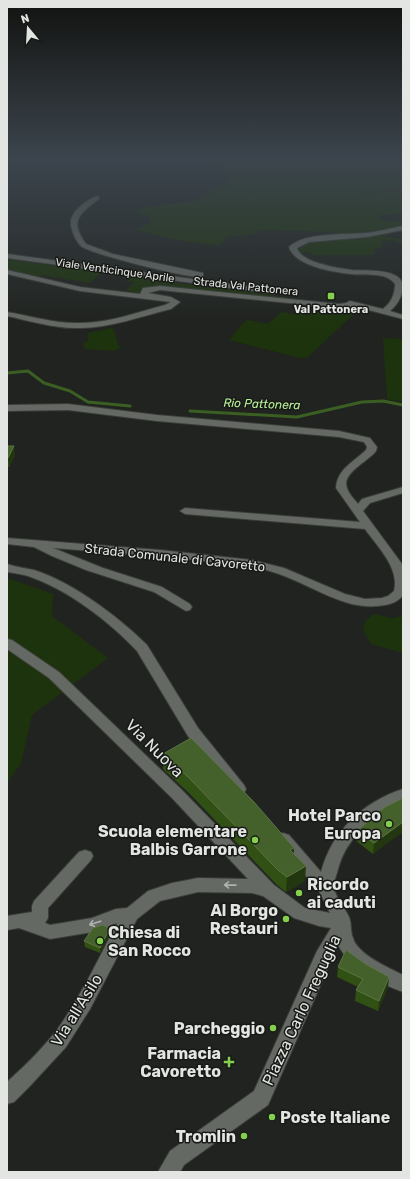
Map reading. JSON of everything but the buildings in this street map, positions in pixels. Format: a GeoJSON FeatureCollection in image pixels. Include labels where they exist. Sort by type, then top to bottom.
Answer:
{"type":"FeatureCollection","features":[{"type":"Feature","properties":{"kind":"street","name":"Viale Venticinque Aprile"},"geometry":{"type":"LineString","coordinates":[[76,215],[74,219],[77,234],[84,245],[111,256],[206,276],[220,281],[222,285]]}},
{"type":"Feature","properties":{"kind":"street"},"geometry":{"type":"LineString","coordinates":[[384,312],[396,302],[400,286],[394,278],[380,273],[345,271],[313,263],[297,256],[293,250],[293,247],[301,242],[309,240],[367,235],[403,228]]}},
{"type":"Feature","properties":{"kind":"street","name":"Viale Venticinque Aprile"},"geometry":{"type":"LineString","coordinates":[[7,256],[305,296],[356,305],[403,316]]}},
{"type":"Feature","properties":{"kind":"street","name":"Viale Venticinque Aprile"},"geometry":{"type":"LineString","coordinates":[[7,272],[57,284],[96,291],[150,297]]}},
{"type":"Feature","properties":{"kind":"street","name":"Strada Val Pattonera"},"geometry":{"type":"LineString","coordinates":[[150,297],[144,295],[144,292],[160,288],[332,305],[356,305]]}},
{"type":"Feature","properties":{"kind":"street"},"geometry":{"type":"LineString","coordinates":[[7,314],[60,324],[88,326],[168,307],[176,302],[167,298],[150,297]]}},
{"type":"Feature","properties":{"kind":"street","name":"Strada Comunale di Cavoretto"},"geometry":{"type":"LineString","coordinates":[[7,416],[31,407]]}},
{"type":"Feature","properties":{"kind":"street","name":"Strada Comunale di Cavoretto"},"geometry":{"type":"LineString","coordinates":[[7,408],[68,407],[157,418],[361,437],[370,443],[372,447],[371,451],[346,471],[340,482],[341,488],[396,564],[402,575],[403,582],[401,591],[395,597],[375,604],[363,603],[350,600],[292,574],[270,567],[181,555],[7,541]]}},
{"type":"Feature","properties":{"kind":"street"},"geometry":{"type":"LineString","coordinates":[[358,510],[366,501],[403,490]]}},
{"type":"Feature","properties":{"kind":"street"},"geometry":{"type":"LineString","coordinates":[[185,511],[369,526]]}},
{"type":"Feature","properties":{"kind":"street"},"geometry":{"type":"LineString","coordinates":[[32,543],[63,558],[106,574],[153,587],[174,596],[186,607]]}},
{"type":"Feature","properties":{"kind":"street"},"geometry":{"type":"LineString","coordinates":[[7,568],[31,573],[56,584],[132,636],[142,648],[193,732],[247,799]]}},
{"type":"Feature","properties":{"kind":"street","name":"Via Nuova"},"geometry":{"type":"LineString","coordinates":[[7,643],[54,674],[176,794],[268,890]]}},
{"type":"Feature","properties":{"kind":"street"},"geometry":{"type":"LineString","coordinates":[[326,888],[330,867],[336,848],[348,831],[360,820],[386,803],[403,795]]}},
{"type":"Feature","properties":{"kind":"street"},"geometry":{"type":"LineString","coordinates":[[276,831],[326,888],[343,922],[344,940],[354,956],[403,984]]}},
{"type":"Feature","properties":{"kind":"street"},"geometry":{"type":"LineString","coordinates":[[13,922],[40,918],[40,906],[85,856]]}},
{"type":"Feature","properties":{"kind":"street"},"geometry":{"type":"LineString","coordinates":[[13,922],[50,932],[92,925],[116,916],[131,914],[154,896],[172,890],[198,885],[252,886],[268,890],[300,913],[318,919],[343,922]]}},
{"type":"Feature","properties":{"kind":"street","name":"Via all'Asilo"},"geometry":{"type":"LineString","coordinates":[[7,1095],[34,1071],[65,1033],[85,1001],[131,914]]}},
{"type":"Feature","properties":{"kind":"street","name":"Piazza Carlo Freguglia"},"geometry":{"type":"LineString","coordinates":[[168,1172],[177,1158],[261,1098],[326,951],[343,922]]}},
{"type":"Feature","properties":{"kind":"green space"},"geometry":{"type":"Polygon","coordinates":[[[144,215],[385,215],[377,216],[385,222],[403,220],[403,226],[362,233],[345,234],[332,232],[262,230],[250,235],[228,236],[220,245],[213,245],[172,239],[136,230],[151,222],[150,218],[144,215]]]}},
{"type":"Feature","properties":{"kind":"green space"},"geometry":{"type":"Polygon","coordinates":[[[382,233],[390,238],[403,238],[403,244],[391,240],[381,242],[382,247],[374,249],[375,253],[372,255],[313,255],[308,252],[299,253],[297,248],[297,246],[306,241],[382,233]]]}},
{"type":"Feature","properties":{"kind":"green space"},"geometry":{"type":"Polygon","coordinates":[[[11,260],[162,280],[161,282],[207,286],[313,301],[159,286],[150,286],[143,289],[140,293],[126,291],[134,282],[127,281],[131,277],[102,273],[89,283],[43,275],[38,278],[7,270],[7,263],[11,260]]]}},
{"type":"Feature","properties":{"kind":"green space"},"geometry":{"type":"Polygon","coordinates":[[[327,309],[350,310],[355,313],[307,358],[300,358],[229,340],[243,323],[248,320],[268,324],[281,312],[295,314],[304,311],[327,309]]]}},
{"type":"Feature","properties":{"kind":"green space"},"geometry":{"type":"Polygon","coordinates":[[[111,328],[114,329],[118,345],[122,347],[114,351],[85,349],[83,343],[88,341],[88,333],[111,328]]]}},
{"type":"Feature","properties":{"kind":"green space"},"geometry":{"type":"Polygon","coordinates":[[[383,338],[403,339],[403,402],[387,399],[383,338]]]}},
{"type":"Feature","properties":{"kind":"green space"},"geometry":{"type":"Polygon","coordinates":[[[7,578],[53,594],[52,616],[108,658],[32,715],[21,764],[7,783],[7,578]]]}},
{"type":"Feature","properties":{"kind":"green space"},"geometry":{"type":"Polygon","coordinates":[[[373,614],[393,618],[403,616],[403,653],[371,644],[363,630],[365,622],[373,614]]]}},
{"type":"Feature","properties":{"kind":"waterway","name":"Rio Pattonera"},"geometry":{"type":"LineString","coordinates":[[7,373],[28,371],[44,383],[70,391],[88,402],[130,406]]}},
{"type":"Feature","properties":{"kind":"waterway","name":"Rio Pattonera"},"geometry":{"type":"LineString","coordinates":[[190,411],[297,417],[362,402],[383,401],[403,405]]}},
{"type":"Feature","properties":{"kind":"place","name":"Val Pattonera"},"geometry":{"type":"Point","coordinates":[331,296]}},
{"type":"Feature","properties":{"kind":"place","name":"Hotel Parco Europa"},"geometry":{"type":"Point","coordinates":[389,824]}},
{"type":"Feature","properties":{"kind":"place","name":"Scuola elementare Balbis Garrone"},"geometry":{"type":"Point","coordinates":[255,840]}},
{"type":"Feature","properties":{"kind":"place","name":"Ricordo ai caduti"},"geometry":{"type":"Point","coordinates":[299,893]}},
{"type":"Feature","properties":{"kind":"place","name":"Al Borgo Restauri"},"geometry":{"type":"Point","coordinates":[286,919]}},
{"type":"Feature","properties":{"kind":"place","name":"Chiesa di San Rocco"},"geometry":{"type":"Point","coordinates":[100,941]}},
{"type":"Feature","properties":{"kind":"place","name":"Parcheggio"},"geometry":{"type":"Point","coordinates":[273,1028]}},
{"type":"Feature","properties":{"kind":"place","name":"Farmacia Cavoretto"},"geometry":{"type":"Point","coordinates":[229,1062]}},
{"type":"Feature","properties":{"kind":"place","name":"Poste Italiane"},"geometry":{"type":"Point","coordinates":[272,1117]}},
{"type":"Feature","properties":{"kind":"place","name":"Tromlin"},"geometry":{"type":"Point","coordinates":[244,1136]}}]}
